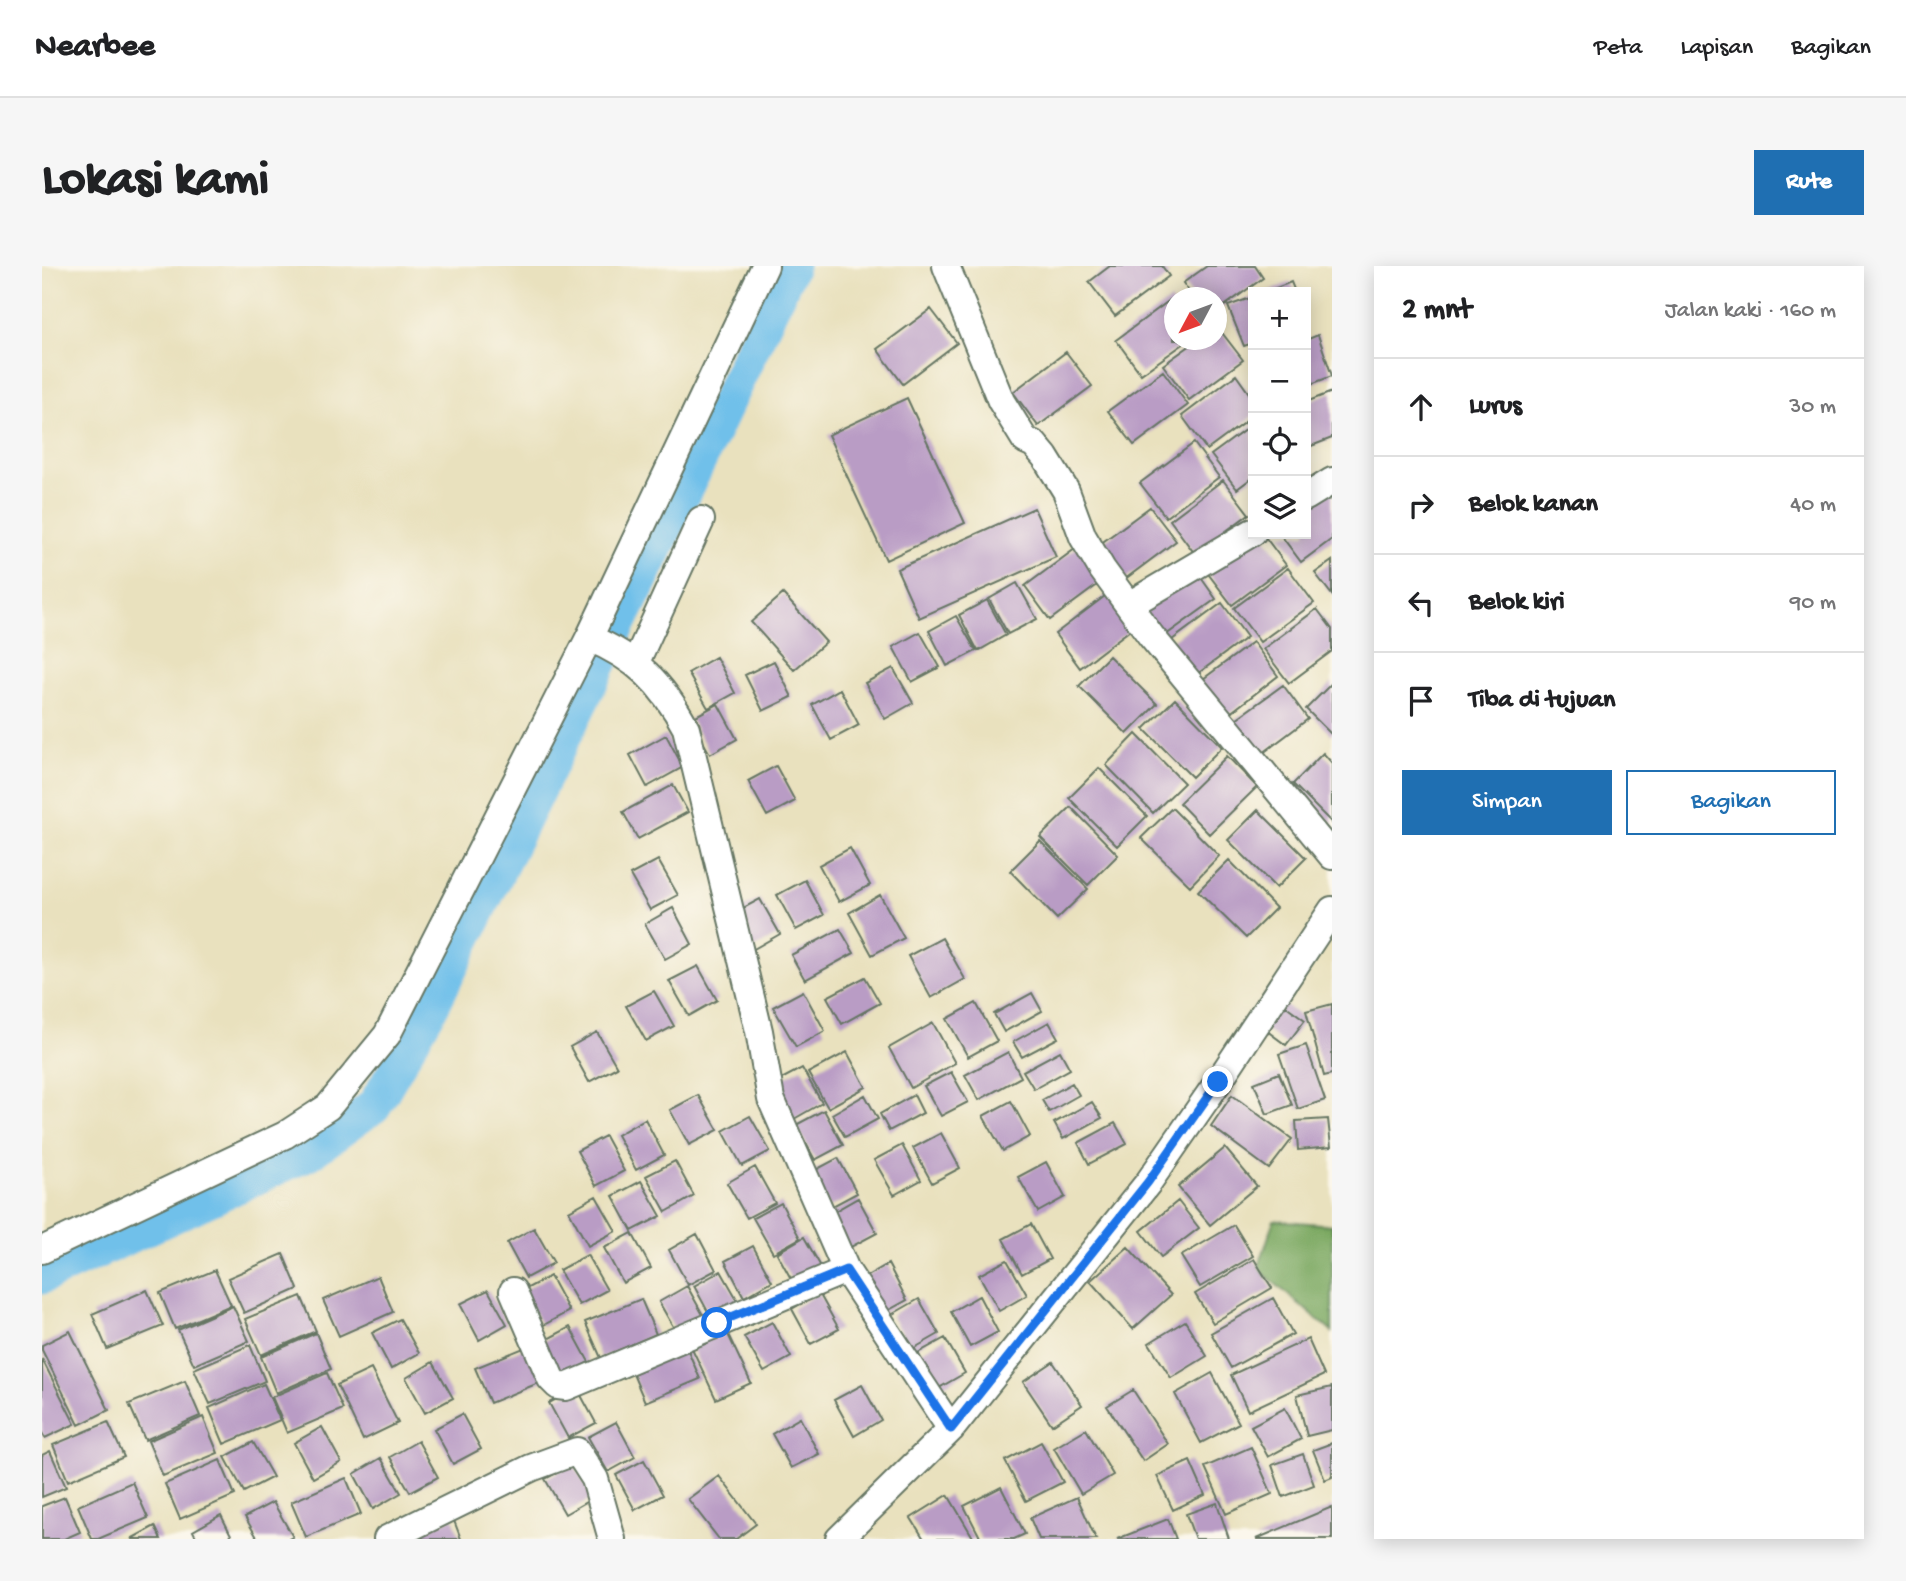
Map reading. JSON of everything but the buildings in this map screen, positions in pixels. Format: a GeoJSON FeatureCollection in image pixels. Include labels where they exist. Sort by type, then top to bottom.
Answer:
{"type":"FeatureCollection","features":[{"type":"Feature","properties":{"kind":"street"},"geometry":{"type":"LineString","coordinates":[[42,1250],[285,1135],[328,1107],[348,1086],[387,1035],[593,640],[765,266]]}},
{"type":"Feature","properties":{"kind":"street"},"geometry":{"type":"LineString","coordinates":[[946,266],[1001,401],[1025,440],[1034,444],[1045,457],[1066,491],[1083,537],[1102,569],[1152,636],[1332,856]]}},
{"type":"Feature","properties":{"kind":"street"},"geometry":{"type":"LineString","coordinates":[[1311,494],[1332,481]]}},
{"type":"Feature","properties":{"kind":"street"},"geometry":{"type":"LineString","coordinates":[[633,661],[701,520]]}},
{"type":"Feature","properties":{"kind":"street"},"geometry":{"type":"LineString","coordinates":[[1129,605],[1248,535]]}},
{"type":"Feature","properties":{"kind":"street"},"geometry":{"type":"LineString","coordinates":[[593,640],[633,661],[670,697],[687,728],[759,1031],[771,1099],[846,1270],[951,1429]]}},
{"type":"Feature","properties":{"kind":"street"},"geometry":{"type":"LineString","coordinates":[[839,1539],[951,1429],[1148,1182],[1226,1071],[1332,910]]}},
{"type":"Feature","properties":{"kind":"street"},"geometry":{"type":"LineString","coordinates":[[513,1291],[551,1379],[558,1386],[566,1387],[846,1270]]}},
{"type":"Feature","properties":{"kind":"street"},"geometry":{"type":"LineString","coordinates":[[387,1539],[531,1468],[577,1451],[595,1479],[612,1539]]}},
{"type":"Feature","properties":{"kind":"green space"},"geometry":{"type":"Polygon","coordinates":[[[1274,1220],[1332,1225],[1332,1332],[1258,1269],[1274,1220]]]}},
{"type":"Feature","properties":{"kind":"waterway"},"geometry":{"type":"LineString","coordinates":[[42,1277],[309,1153],[374,1106],[433,1004],[701,457],[791,266]]}},
{"type":"Feature","properties":{"kind":"route"},"geometry":{"type":"LineString","coordinates":[[717,1323],[846,1270],[951,1429],[1148,1182],[1218,1082]]}}]}
